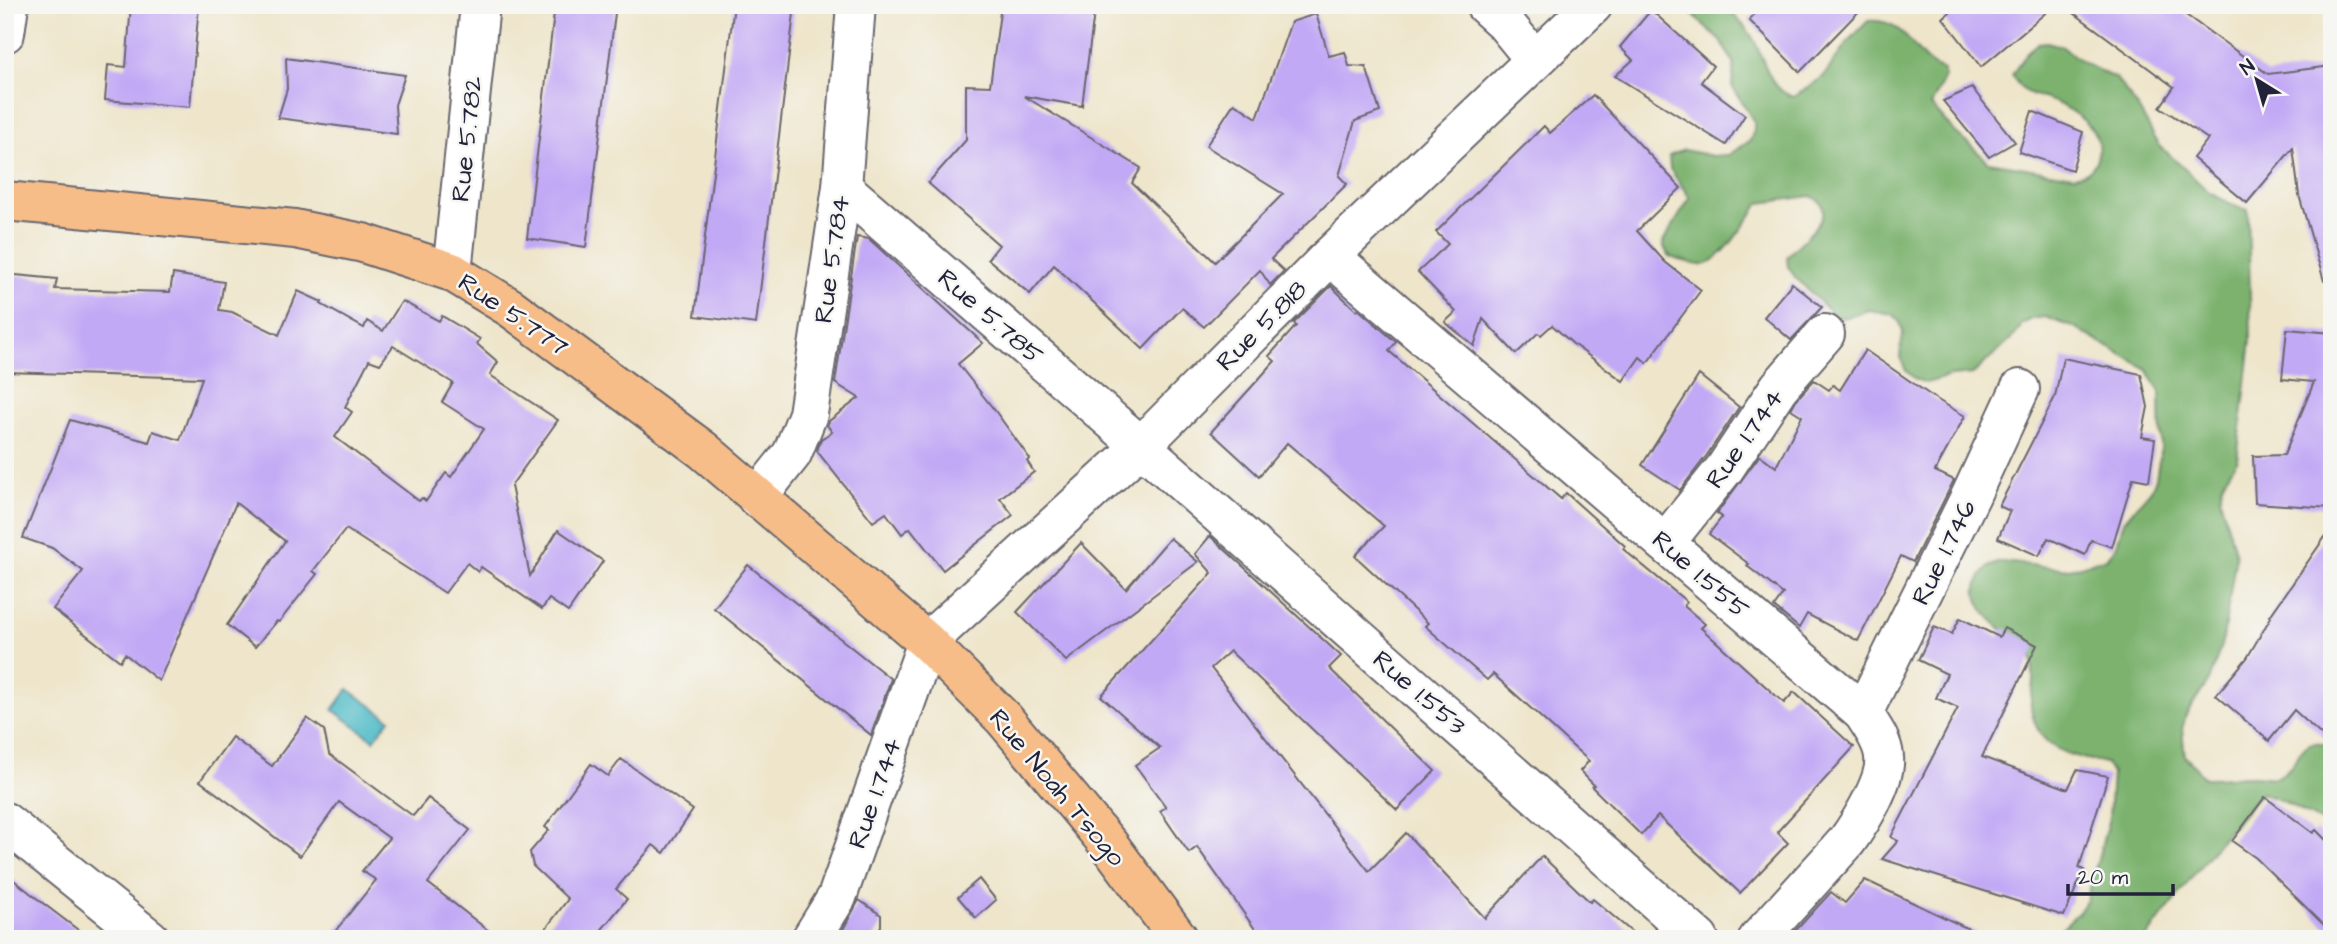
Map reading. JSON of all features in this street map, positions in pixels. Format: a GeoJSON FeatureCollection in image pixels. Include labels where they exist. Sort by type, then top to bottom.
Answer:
{"type":"FeatureCollection","features":[{"type":"Feature","properties":{"kind":"main road","name":"Rue 5.777"},"geometry":{"type":"LineString","coordinates":[[5,201],[295,229],[363,243],[453,272],[522,315],[703,450],[927,642]]}},
{"type":"Feature","properties":{"kind":"main road","name":"Rue Noah Tsogo"},"geometry":{"type":"LineString","coordinates":[[927,642],[1004,719],[1110,846],[1179,939]]}},
{"type":"Feature","properties":{"kind":"street"},"geometry":{"type":"LineString","coordinates":[[5,33],[9,5]]}},
{"type":"Feature","properties":{"kind":"street","name":"Rue 5.782"},"geometry":{"type":"LineString","coordinates":[[453,272],[480,5]]}},
{"type":"Feature","properties":{"kind":"street","name":"Rue 5.784"},"geometry":{"type":"LineString","coordinates":[[757,498],[792,454],[808,414],[842,187],[856,5]]}},
{"type":"Feature","properties":{"kind":"street"},"geometry":{"type":"LineString","coordinates":[[1485,5],[1504,22],[1535,60]]}},
{"type":"Feature","properties":{"kind":"street","name":"Rue 5.818"},"geometry":{"type":"LineString","coordinates":[[927,642],[1141,446],[1330,256],[1593,5]]}},
{"type":"Feature","properties":{"kind":"street","name":"Rue 5.785"},"geometry":{"type":"LineString","coordinates":[[842,187],[1141,446]]}},
{"type":"Feature","properties":{"kind":"street","name":"Rue 1.555"},"geometry":{"type":"LineString","coordinates":[[1330,256],[1863,713],[1877,736],[1884,756],[1883,772],[1878,783],[1858,825],[1847,841],[1758,939]]}},
{"type":"Feature","properties":{"kind":"street","name":"Rue 1.744"},"geometry":{"type":"LineString","coordinates":[[1665,543],[1725,468],[1779,387],[1825,334]]}},
{"type":"Feature","properties":{"kind":"street","name":"Rue 1.746"},"geometry":{"type":"LineString","coordinates":[[1863,713],[2020,390]]}},
{"type":"Feature","properties":{"kind":"street","name":"Rue 1.553"},"geometry":{"type":"LineString","coordinates":[[1141,446],[1699,939]]}},
{"type":"Feature","properties":{"kind":"street","name":"Rue 1.744"},"geometry":{"type":"LineString","coordinates":[[811,939],[837,897],[927,642]]}},
{"type":"Feature","properties":{"kind":"street"},"geometry":{"type":"LineString","coordinates":[[5,822],[150,939]]}},
{"type":"Feature","properties":{"kind":"green space"},"geometry":{"type":"Polygon","coordinates":[[[1689,5],[1724,5],[1751,35],[1772,80],[1785,93],[1794,97],[1823,77],[1848,42],[1868,21],[1893,25],[1932,65],[1943,70],[1945,77],[1931,105],[1954,131],[1989,162],[2074,176],[2088,171],[2097,158],[2098,141],[2090,126],[2069,109],[2021,88],[2012,75],[2027,52],[2038,43],[2047,42],[2061,46],[2084,63],[2116,79],[2137,106],[2159,145],[2210,193],[2248,210],[2251,340],[2237,460],[2222,484],[2220,498],[2236,555],[2223,639],[2210,679],[2186,715],[2182,729],[2185,756],[2205,778],[2272,778],[2285,772],[2306,746],[2312,743],[2332,749],[2332,836],[2320,821],[2285,802],[2261,793],[2218,843],[2145,939],[2050,939],[2079,912],[2087,900],[2109,818],[2112,774],[2106,763],[2057,749],[2040,733],[2031,706],[2031,652],[1984,611],[1978,600],[1977,589],[1984,572],[2001,562],[2070,569],[2107,558],[2116,547],[2124,521],[2151,490],[2156,478],[2161,449],[2160,392],[2147,369],[2073,327],[2045,317],[2022,324],[2016,334],[1973,374],[1951,376],[1926,383],[1915,379],[1906,371],[1900,357],[1903,332],[1899,320],[1892,314],[1869,310],[1844,318],[1834,315],[1788,267],[1787,257],[1816,227],[1821,218],[1823,210],[1820,202],[1811,196],[1760,203],[1725,249],[1709,263],[1701,265],[1670,256],[1663,242],[1690,198],[1670,169],[1669,156],[1684,150],[1713,156],[1728,155],[1750,141],[1754,130],[1754,122],[1732,86],[1734,63],[1720,41],[1689,11],[1689,5]]]}},
{"type":"Feature","properties":{"kind":"water"},"geometry":{"type":"Polygon","coordinates":[[[348,689],[390,719],[374,740],[333,710],[348,689]]]}},
{"type":"Feature","properties":{"kind":"building"},"geometry":{"type":"Polygon","coordinates":[[[131,5],[199,5],[190,107],[105,100],[108,65],[126,67],[131,5]]]}},
{"type":"Feature","properties":{"kind":"building"},"geometry":{"type":"Polygon","coordinates":[[[555,5],[616,5],[586,247],[527,238],[555,5]]]}},
{"type":"Feature","properties":{"kind":"building"},"geometry":{"type":"Polygon","coordinates":[[[734,5],[795,5],[756,324],[695,316],[734,5]]]}},
{"type":"Feature","properties":{"kind":"building"},"geometry":{"type":"Polygon","coordinates":[[[1001,5],[1095,5],[1082,106],[1024,96],[1141,168],[1132,183],[1215,262],[1283,194],[1206,146],[1234,103],[1257,118],[1291,22],[1316,14],[1329,56],[1345,52],[1349,66],[1366,67],[1380,112],[1355,121],[1339,176],[1347,184],[1271,259],[1284,271],[1270,285],[1260,270],[1204,327],[1182,308],[1143,349],[1054,265],[1030,294],[988,259],[999,245],[928,183],[966,140],[966,85],[990,86],[1001,5]]]}},
{"type":"Feature","properties":{"kind":"building"},"geometry":{"type":"Polygon","coordinates":[[[1763,5],[1865,5],[1800,72],[1749,20],[1763,5]]]}},
{"type":"Feature","properties":{"kind":"building"},"geometry":{"type":"Polygon","coordinates":[[[1958,5],[2055,5],[1981,67],[1943,18],[1958,5]]]}},
{"type":"Feature","properties":{"kind":"building"},"geometry":{"type":"Polygon","coordinates":[[[2063,5],[2172,5],[2268,74],[2332,66],[2332,280],[2324,281],[2299,195],[2293,148],[2247,203],[2193,158],[2208,139],[2160,107],[2174,87],[2063,5]]]}},
{"type":"Feature","properties":{"kind":"building"},"geometry":{"type":"Polygon","coordinates":[[[1651,10],[1713,66],[1701,82],[1745,115],[1726,145],[1615,76],[1633,60],[1620,47],[1651,10]]]}},
{"type":"Feature","properties":{"kind":"building"},"geometry":{"type":"Polygon","coordinates":[[[286,58],[405,75],[395,105],[397,134],[278,118],[287,89],[286,58]]]}},
{"type":"Feature","properties":{"kind":"building"},"geometry":{"type":"Polygon","coordinates":[[[1972,88],[2015,142],[1989,157],[1943,101],[1972,88]]]}},
{"type":"Feature","properties":{"kind":"building"},"geometry":{"type":"Polygon","coordinates":[[[1593,95],[1681,188],[1637,231],[1665,262],[1701,290],[1647,363],[1640,357],[1623,381],[1552,325],[1541,335],[1538,333],[1516,354],[1483,319],[1474,346],[1445,322],[1456,312],[1418,272],[1448,244],[1436,232],[1544,126],[1550,133],[1593,95]]]}},
{"type":"Feature","properties":{"kind":"building"},"geometry":{"type":"Polygon","coordinates":[[[2032,111],[2083,132],[2072,170],[2019,152],[2032,111]]]}},
{"type":"Feature","properties":{"kind":"building"},"geometry":{"type":"Polygon","coordinates":[[[857,237],[869,239],[983,343],[958,364],[1030,459],[1027,461],[1034,472],[1000,498],[1013,515],[943,570],[910,528],[902,534],[886,513],[873,522],[817,451],[821,439],[832,432],[827,425],[829,421],[859,398],[835,383],[857,237]]]}},
{"type":"Feature","properties":{"kind":"building"},"geometry":{"type":"Polygon","coordinates":[[[5,274],[57,279],[55,289],[170,292],[173,274],[224,282],[219,310],[232,312],[279,335],[298,291],[322,302],[321,304],[364,328],[367,321],[383,331],[402,301],[439,321],[442,316],[480,339],[477,344],[498,362],[490,375],[558,420],[511,486],[530,576],[558,530],[603,561],[568,612],[549,599],[542,609],[481,567],[478,572],[467,563],[445,593],[346,529],[313,571],[317,574],[279,622],[277,621],[255,647],[227,625],[285,541],[236,503],[159,681],[125,654],[120,661],[53,609],[83,571],[52,548],[23,538],[70,420],[149,442],[153,431],[180,440],[202,378],[5,372],[5,274]],[[393,346],[380,364],[369,360],[345,407],[352,412],[335,437],[419,501],[422,498],[426,501],[446,473],[451,477],[484,429],[442,402],[453,383],[393,346]]]}},
{"type":"Feature","properties":{"kind":"building"},"geometry":{"type":"Polygon","coordinates":[[[1792,283],[1822,307],[1791,340],[1764,317],[1792,283]]]}},
{"type":"Feature","properties":{"kind":"building"},"geometry":{"type":"Polygon","coordinates":[[[1331,286],[1396,342],[1389,351],[1561,499],[1566,493],[1625,546],[1623,549],[1687,602],[1684,606],[1705,624],[1701,628],[1784,703],[1794,692],[1854,747],[1777,832],[1788,843],[1740,893],[1658,816],[1641,835],[1592,787],[1594,785],[1580,771],[1589,761],[1493,674],[1487,680],[1425,626],[1428,623],[1355,556],[1384,526],[1287,443],[1259,476],[1211,432],[1275,361],[1269,356],[1296,326],[1294,323],[1331,286]]]}},
{"type":"Feature","properties":{"kind":"building"},"geometry":{"type":"Polygon","coordinates":[[[2287,329],[2332,333],[2332,508],[2255,503],[2253,456],[2284,455],[2314,382],[2282,379],[2287,329]]]}},
{"type":"Feature","properties":{"kind":"building"},"geometry":{"type":"Polygon","coordinates":[[[1865,350],[1965,416],[1935,471],[1954,480],[1913,562],[1901,556],[1858,641],[1807,614],[1799,628],[1774,607],[1783,594],[1709,534],[1722,517],[1717,513],[1760,455],[1776,467],[1802,416],[1791,409],[1796,400],[1814,380],[1829,390],[1833,385],[1840,390],[1865,350]]]}},
{"type":"Feature","properties":{"kind":"building"},"geometry":{"type":"Polygon","coordinates":[[[2063,358],[2141,374],[2148,407],[2142,437],[2155,439],[2149,481],[2133,478],[2112,547],[2091,540],[2085,555],[2048,538],[2039,556],[1998,538],[2010,511],[1999,506],[2055,397],[2063,358]]]}},
{"type":"Feature","properties":{"kind":"building"},"geometry":{"type":"Polygon","coordinates":[[[1699,375],[1739,407],[1680,490],[1642,465],[1699,375]]]}},
{"type":"Feature","properties":{"kind":"building"},"geometry":{"type":"Polygon","coordinates":[[[2332,527],[2332,745],[2294,710],[2269,741],[2216,695],[2247,658],[2270,616],[2332,527]]]}},
{"type":"Feature","properties":{"kind":"building"},"geometry":{"type":"Polygon","coordinates":[[[1210,536],[1341,656],[1329,668],[1435,771],[1397,810],[1230,651],[1211,668],[1369,871],[1406,833],[1485,918],[1542,856],[1590,902],[1593,899],[1640,939],[1262,939],[1197,847],[1189,853],[1160,811],[1166,807],[1135,765],[1160,748],[1101,696],[1212,573],[1195,554],[1210,536]]]}},
{"type":"Feature","properties":{"kind":"building"},"geometry":{"type":"Polygon","coordinates":[[[1170,538],[1198,562],[1066,661],[1017,612],[1081,543],[1126,589],[1170,538]]]}},
{"type":"Feature","properties":{"kind":"building"},"geometry":{"type":"Polygon","coordinates":[[[748,565],[891,679],[871,735],[714,608],[748,565]]]}},
{"type":"Feature","properties":{"kind":"building"},"geometry":{"type":"Polygon","coordinates":[[[1960,618],[1999,637],[2004,628],[2037,645],[1982,757],[2068,789],[2077,770],[2108,776],[2079,868],[2084,870],[2064,916],[1882,859],[1898,841],[1891,837],[1958,708],[1936,698],[1947,674],[1918,660],[1934,627],[1952,634],[1960,618]]]}},
{"type":"Feature","properties":{"kind":"building"},"geometry":{"type":"Polygon","coordinates":[[[307,718],[324,730],[329,754],[413,816],[428,798],[470,830],[428,883],[499,939],[329,939],[376,880],[362,871],[389,838],[339,802],[300,856],[200,781],[232,737],[272,766],[307,718]]]}},
{"type":"Feature","properties":{"kind":"building"},"geometry":{"type":"Polygon","coordinates":[[[621,759],[693,810],[664,853],[653,845],[616,889],[627,899],[594,939],[538,939],[568,899],[533,866],[530,852],[549,830],[545,827],[591,764],[608,776],[621,759]]]}},
{"type":"Feature","properties":{"kind":"building"},"geometry":{"type":"Polygon","coordinates":[[[2265,797],[2313,833],[2316,830],[2332,846],[2332,933],[2256,858],[2232,841],[2265,797]]]}},
{"type":"Feature","properties":{"kind":"building"},"geometry":{"type":"Polygon","coordinates":[[[5,873],[44,904],[90,939],[5,939],[5,873]]]}},
{"type":"Feature","properties":{"kind":"building"},"geometry":{"type":"Polygon","coordinates":[[[979,879],[996,900],[976,918],[958,897],[979,879]]]}},
{"type":"Feature","properties":{"kind":"building"},"geometry":{"type":"Polygon","coordinates":[[[1865,880],[1990,939],[1788,939],[1831,892],[1845,903],[1865,880]]]}},
{"type":"Feature","properties":{"kind":"building"},"geometry":{"type":"Polygon","coordinates":[[[859,900],[881,915],[881,926],[873,939],[848,939],[841,933],[859,900]]]}}]}
